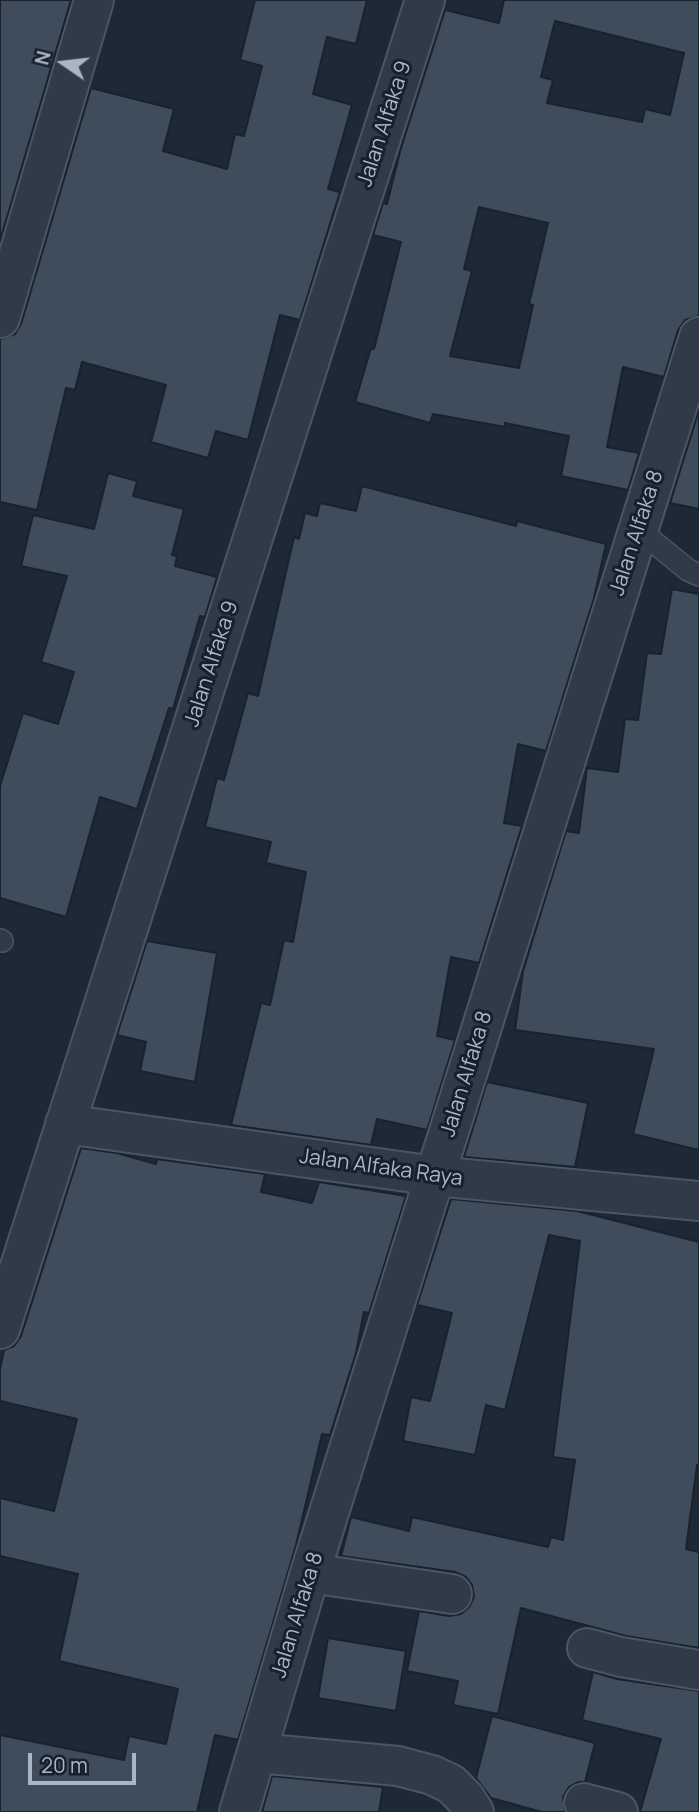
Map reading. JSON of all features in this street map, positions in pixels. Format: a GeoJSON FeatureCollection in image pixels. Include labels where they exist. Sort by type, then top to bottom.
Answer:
{"type":"FeatureCollection","features":[{"type":"Feature","properties":{"kind":"street"},"geometry":{"type":"LineString","coordinates":[[0,318],[94,0]]}},
{"type":"Feature","properties":{"kind":"street","name":"Jalan Alfaka 9"},"geometry":{"type":"LineString","coordinates":[[0,1329],[425,0]]}},
{"type":"Feature","properties":{"kind":"street","name":"Jalan Alfaka 8"},"geometry":{"type":"LineString","coordinates":[[239,1812],[310,1573],[699,337]]}},
{"type":"Feature","properties":{"kind":"street","name":"Jalan Alfaka Raya"},"geometry":{"type":"LineString","coordinates":[[65,1124],[435,1177],[699,1201]]}},
{"type":"Feature","properties":{"kind":"street"},"geometry":{"type":"LineString","coordinates":[[310,1573],[452,1594]]}},
{"type":"Feature","properties":{"kind":"street"},"geometry":{"type":"LineString","coordinates":[[587,1648],[621,1657],[699,1670]]}},
{"type":"Feature","properties":{"kind":"street"},"geometry":{"type":"LineString","coordinates":[[257,1753],[398,1766],[432,1775],[451,1784],[474,1812]]}},
{"type":"Feature","properties":{"kind":"lane"},"geometry":{"type":"LineString","coordinates":[[637,535],[650,539],[688,570],[699,575]]}},
{"type":"Feature","properties":{"kind":"building"},"geometry":{"type":"Polygon","coordinates":[[[0,0],[71,0],[0,241],[0,0]]]}},
{"type":"Feature","properties":{"kind":"building"},"geometry":{"type":"Polygon","coordinates":[[[255,0],[367,0],[356,44],[327,37],[313,94],[352,105],[328,189],[340,192],[300,320],[280,315],[248,440],[216,431],[208,458],[151,442],[166,385],[82,362],[75,390],[66,388],[37,510],[0,502],[0,339],[15,334],[21,324],[91,88],[174,109],[163,151],[227,169],[235,134],[244,136],[262,66],[240,60],[255,0]]]}},
{"type":"Feature","properties":{"kind":"building"},"geometry":{"type":"Polygon","coordinates":[[[504,0],[699,0],[699,316],[685,320],[678,330],[664,377],[623,367],[607,447],[639,453],[628,490],[561,476],[569,436],[505,423],[505,427],[433,414],[430,423],[355,402],[371,348],[374,349],[401,242],[373,235],[383,203],[387,204],[401,148],[445,10],[499,23],[504,0]],[[555,21],[541,77],[553,80],[547,103],[642,122],[645,109],[670,115],[684,53],[555,21]],[[479,207],[464,269],[472,271],[450,356],[519,368],[533,305],[529,304],[548,223],[479,207]]]}},
{"type":"Feature","properties":{"kind":"building"},"geometry":{"type":"Polygon","coordinates":[[[699,410],[699,509],[670,503],[699,410]]]}},
{"type":"Feature","properties":{"kind":"building"},"geometry":{"type":"Polygon","coordinates":[[[108,473],[137,481],[133,496],[184,509],[172,555],[177,556],[175,566],[217,577],[205,617],[200,616],[173,709],[169,708],[137,809],[100,797],[66,917],[0,898],[0,786],[23,713],[58,724],[74,672],[41,662],[67,576],[21,566],[33,515],[94,529],[108,473]]]}},
{"type":"Feature","properties":{"kind":"building"},"geometry":{"type":"Polygon","coordinates":[[[362,486],[516,526],[517,521],[606,544],[594,598],[546,751],[518,744],[504,823],[522,826],[479,963],[451,957],[437,1036],[455,1040],[427,1130],[377,1119],[371,1145],[231,1125],[261,1003],[270,1005],[284,940],[293,942],[306,872],[266,863],[271,842],[205,827],[217,778],[224,780],[248,693],[258,696],[294,537],[299,539],[305,513],[317,516],[320,503],[356,511],[362,486]]]}},
{"type":"Feature","properties":{"kind":"building"},"geometry":{"type":"Polygon","coordinates":[[[672,589],[699,594],[699,1150],[633,1134],[654,1049],[515,1030],[523,971],[566,831],[579,833],[587,768],[618,772],[625,719],[638,720],[647,653],[661,654],[672,589]]]}},
{"type":"Feature","properties":{"kind":"building"},"geometry":{"type":"Polygon","coordinates":[[[147,941],[217,953],[195,1082],[140,1071],[146,1042],[117,1035],[147,941]]]}},
{"type":"Feature","properties":{"kind":"building"},"geometry":{"type":"Polygon","coordinates":[[[487,1082],[588,1103],[575,1167],[464,1157],[487,1082]]]}},
{"type":"Feature","properties":{"kind":"building"},"geometry":{"type":"Polygon","coordinates":[[[81,1148],[117,1153],[156,1164],[157,1159],[265,1174],[261,1192],[312,1203],[319,1182],[406,1196],[369,1313],[364,1312],[356,1353],[330,1435],[322,1434],[296,1545],[238,1740],[215,1735],[197,1812],[0,1812],[0,1735],[124,1760],[129,1736],[166,1744],[178,1689],[59,1661],[78,1574],[0,1556],[0,1498],[54,1511],[77,1419],[0,1401],[0,1369],[4,1350],[14,1346],[21,1336],[81,1148]]]}},
{"type":"Feature","properties":{"kind":"building"},"geometry":{"type":"Polygon","coordinates":[[[451,1199],[577,1211],[699,1242],[699,1466],[697,1465],[686,1549],[699,1552],[699,1648],[626,1636],[521,1608],[498,1714],[453,1705],[458,1681],[407,1671],[419,1611],[449,1616],[461,1614],[469,1607],[474,1597],[472,1585],[466,1577],[455,1572],[341,1556],[351,1517],[409,1531],[412,1517],[548,1547],[551,1537],[563,1540],[575,1460],[553,1457],[580,1241],[549,1235],[505,1410],[486,1405],[475,1455],[403,1441],[411,1397],[430,1401],[452,1313],[417,1305],[451,1199]]]}},
{"type":"Feature","properties":{"kind":"building"},"geometry":{"type":"Polygon","coordinates":[[[328,1638],[406,1651],[396,1711],[318,1698],[328,1638]]]}},
{"type":"Feature","properties":{"kind":"building"},"geometry":{"type":"Polygon","coordinates":[[[593,1672],[617,1679],[699,1691],[699,1812],[640,1812],[661,1739],[582,1720],[593,1672]]]}},
{"type":"Feature","properties":{"kind":"building"},"geometry":{"type":"Polygon","coordinates":[[[492,1716],[595,1743],[585,1782],[569,1787],[563,1797],[565,1812],[542,1812],[491,1798],[476,1778],[492,1716]]]}},
{"type":"Feature","properties":{"kind":"building"},"geometry":{"type":"Polygon","coordinates":[[[272,1776],[383,1787],[379,1812],[262,1812],[272,1776]]]}}]}
